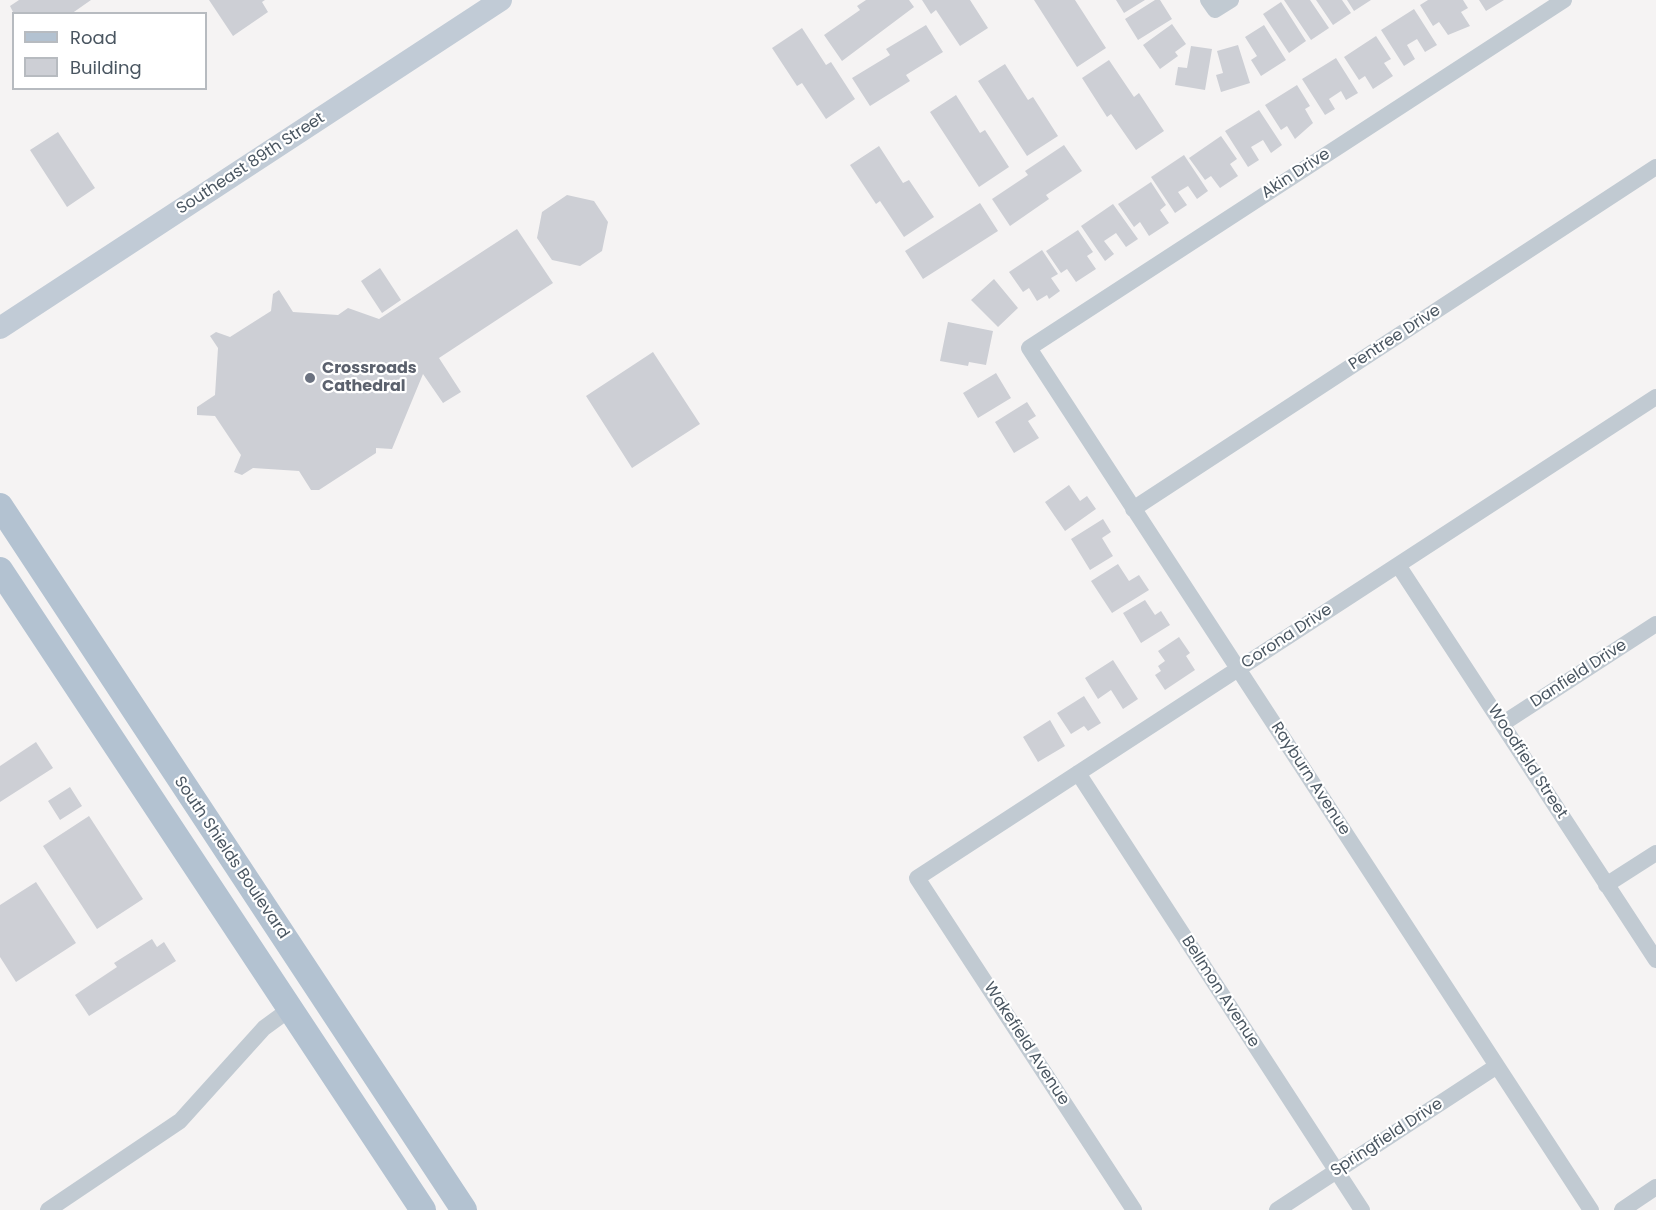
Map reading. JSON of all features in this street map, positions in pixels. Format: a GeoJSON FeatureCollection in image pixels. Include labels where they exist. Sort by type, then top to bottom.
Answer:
{"type":"FeatureCollection","features":[{"type":"Feature","properties":{"kind":"main road","name":"Southeast 89th Street"},"geometry":{"type":"LineString","coordinates":[[0,328],[501,0]]}},
{"type":"Feature","properties":{"kind":"main road","name":"South Shields Boulevard"},"geometry":{"type":"LineString","coordinates":[[0,506],[464,1210]]}},
{"type":"Feature","properties":{"kind":"main road","name":"South Shields Boulevard"},"geometry":{"type":"LineString","coordinates":[[0,570],[380,1146],[414,1207]]}},
{"type":"Feature","properties":{"kind":"main road"},"geometry":{"type":"LineString","coordinates":[[68,674],[101,662]]}},
{"type":"Feature","properties":{"kind":"main road"},"geometry":{"type":"LineString","coordinates":[[380,1146],[409,1127]]}},
{"type":"Feature","properties":{"kind":"street"},"geometry":{"type":"LineString","coordinates":[[1211,5],[1231,0]]}},
{"type":"Feature","properties":{"kind":"street","name":"Akin Drive"},"geometry":{"type":"LineString","coordinates":[[1029,348],[1564,0]]}},
{"type":"Feature","properties":{"kind":"street","name":"Pentree Drive"},"geometry":{"type":"LineString","coordinates":[[1133,509],[1656,167]]}},
{"type":"Feature","properties":{"kind":"street","name":"Rayburn Avenue"},"geometry":{"type":"LineString","coordinates":[[1029,348],[1591,1210]]}},
{"type":"Feature","properties":{"kind":"street","name":"Corona Drive"},"geometry":{"type":"LineString","coordinates":[[917,878],[1656,397]]}},
{"type":"Feature","properties":{"kind":"street","name":"Woodfield Street"},"geometry":{"type":"LineString","coordinates":[[1398,565],[1656,960]]}},
{"type":"Feature","properties":{"kind":"street","name":"Danfield Drive"},"geometry":{"type":"LineString","coordinates":[[1502,724],[1656,624]]}},
{"type":"Feature","properties":{"kind":"street","name":"Bellmon Avenue"},"geometry":{"type":"LineString","coordinates":[[1078,773],[1362,1210]]}},
{"type":"Feature","properties":{"kind":"street"},"geometry":{"type":"LineString","coordinates":[[1606,885],[1656,853]]}},
{"type":"Feature","properties":{"kind":"street","name":"Wakefield Avenue"},"geometry":{"type":"LineString","coordinates":[[917,878],[1134,1210]]}},
{"type":"Feature","properties":{"kind":"street"},"geometry":{"type":"LineString","coordinates":[[48,1210],[180,1120],[264,1028],[290,1009]]}},
{"type":"Feature","properties":{"kind":"street","name":"Springfield Drive"},"geometry":{"type":"LineString","coordinates":[[1277,1210],[1497,1066]]}},
{"type":"Feature","properties":{"kind":"street"},"geometry":{"type":"LineString","coordinates":[[1622,1210],[1656,1187]]}},
{"type":"Feature","properties":{"kind":"building"},"geometry":{"type":"Polygon","coordinates":[[[19,0],[91,0],[74,12],[13,12],[10,6],[19,0]]]}},
{"type":"Feature","properties":{"kind":"building"},"geometry":{"type":"Polygon","coordinates":[[[209,0],[265,0],[262,2],[268,12],[233,36],[209,0]]]}},
{"type":"Feature","properties":{"kind":"building"},"geometry":{"type":"Polygon","coordinates":[[[866,0],[909,0],[914,7],[842,61],[824,35],[860,10],[857,6],[866,0]]]}},
{"type":"Feature","properties":{"kind":"building"},"geometry":{"type":"Polygon","coordinates":[[[922,0],[970,0],[988,28],[960,46],[936,10],[931,14],[922,0]]]}},
{"type":"Feature","properties":{"kind":"building"},"geometry":{"type":"Polygon","coordinates":[[[1034,0],[1075,0],[1106,48],[1077,67],[1034,0]]]}},
{"type":"Feature","properties":{"kind":"building"},"geometry":{"type":"Polygon","coordinates":[[[1116,0],[1145,0],[1124,13],[1116,0]]]}},
{"type":"Feature","properties":{"kind":"building"},"geometry":{"type":"Polygon","coordinates":[[[1155,0],[1160,0],[1172,19],[1138,40],[1125,19],[1155,0]]]}},
{"type":"Feature","properties":{"kind":"building"},"geometry":{"type":"Polygon","coordinates":[[[1284,0],[1310,0],[1329,28],[1311,40],[1284,0]]]}},
{"type":"Feature","properties":{"kind":"building"},"geometry":{"type":"Polygon","coordinates":[[[1316,0],[1342,0],[1351,13],[1333,25],[1316,0]]]}},
{"type":"Feature","properties":{"kind":"building"},"geometry":{"type":"Polygon","coordinates":[[[1347,0],[1371,0],[1354,11],[1347,0]]]}},
{"type":"Feature","properties":{"kind":"building"},"geometry":{"type":"Polygon","coordinates":[[[1428,0],[1463,0],[1468,8],[1461,12],[1470,26],[1448,35],[1439,22],[1433,26],[1420,5],[1428,0]]]}},
{"type":"Feature","properties":{"kind":"building"},"geometry":{"type":"Polygon","coordinates":[[[1479,0],[1504,0],[1486,11],[1479,0]]]}},
{"type":"Feature","properties":{"kind":"building"},"geometry":{"type":"Polygon","coordinates":[[[1281,2],[1306,41],[1289,53],[1263,14],[1281,2]]]}},
{"type":"Feature","properties":{"kind":"building"},"geometry":{"type":"Polygon","coordinates":[[[1414,9],[1437,45],[1425,52],[1417,39],[1407,45],[1415,59],[1404,66],[1381,30],[1414,9]]]}},
{"type":"Feature","properties":{"kind":"building"},"geometry":{"type":"Polygon","coordinates":[[[1172,24],[1186,44],[1175,52],[1178,56],[1160,69],[1143,45],[1172,24]]]}},
{"type":"Feature","properties":{"kind":"building"},"geometry":{"type":"Polygon","coordinates":[[[926,25],[943,52],[906,75],[910,81],[870,106],[852,78],[890,55],[886,49],[926,25]]]}},
{"type":"Feature","properties":{"kind":"building"},"geometry":{"type":"Polygon","coordinates":[[[1264,25],[1286,60],[1261,76],[1251,60],[1257,56],[1245,37],[1264,25]]]}},
{"type":"Feature","properties":{"kind":"building"},"geometry":{"type":"Polygon","coordinates":[[[802,28],[826,65],[831,62],[855,99],[826,119],[802,83],[797,86],[772,48],[802,28]]]}},
{"type":"Feature","properties":{"kind":"building"},"geometry":{"type":"Polygon","coordinates":[[[1376,36],[1391,59],[1384,63],[1393,76],[1373,89],[1365,76],[1359,80],[1344,57],[1376,36]]]}},
{"type":"Feature","properties":{"kind":"building"},"geometry":{"type":"Polygon","coordinates":[[[1238,45],[1250,83],[1221,92],[1216,75],[1223,73],[1217,51],[1238,45]]]}},
{"type":"Feature","properties":{"kind":"building"},"geometry":{"type":"Polygon","coordinates":[[[1191,46],[1212,49],[1205,90],[1175,85],[1178,67],[1187,68],[1191,46]]]}},
{"type":"Feature","properties":{"kind":"building"},"geometry":{"type":"Polygon","coordinates":[[[1336,58],[1358,93],[1346,100],[1341,91],[1329,99],[1335,109],[1325,115],[1302,79],[1336,58]]]}},
{"type":"Feature","properties":{"kind":"building"},"geometry":{"type":"Polygon","coordinates":[[[1109,60],[1134,97],[1139,93],[1164,131],[1136,150],[1111,114],[1107,117],[1082,78],[1109,60]]]}},
{"type":"Feature","properties":{"kind":"building"},"geometry":{"type":"Polygon","coordinates":[[[1005,64],[1028,100],[1033,97],[1058,136],[1027,156],[978,81],[1005,64]]]}},
{"type":"Feature","properties":{"kind":"building"},"geometry":{"type":"Polygon","coordinates":[[[1297,85],[1310,106],[1305,109],[1313,123],[1295,139],[1287,126],[1281,130],[1265,105],[1297,85]]]}},
{"type":"Feature","properties":{"kind":"building"},"geometry":{"type":"Polygon","coordinates":[[[956,95],[980,133],[985,130],[1009,167],[979,187],[930,112],[956,95]]]}},
{"type":"Feature","properties":{"kind":"building"},"geometry":{"type":"Polygon","coordinates":[[[1259,110],[1282,145],[1271,153],[1263,140],[1251,147],[1259,160],[1248,167],[1225,131],[1259,110]]]}},
{"type":"Feature","properties":{"kind":"building"},"geometry":{"type":"Polygon","coordinates":[[[58,132],[95,188],[67,207],[30,150],[58,132]]]}},
{"type":"Feature","properties":{"kind":"building"},"geometry":{"type":"Polygon","coordinates":[[[1221,136],[1237,159],[1230,164],[1238,176],[1220,188],[1211,176],[1205,180],[1189,158],[1221,136]]]}},
{"type":"Feature","properties":{"kind":"building"},"geometry":{"type":"Polygon","coordinates":[[[1064,145],[1082,171],[1046,195],[1049,199],[1010,226],[992,199],[1028,175],[1025,171],[1064,145]]]}},
{"type":"Feature","properties":{"kind":"building"},"geometry":{"type":"Polygon","coordinates":[[[879,146],[903,183],[909,180],[934,217],[904,237],[880,201],[876,204],[850,165],[879,146]]]}},
{"type":"Feature","properties":{"kind":"building"},"geometry":{"type":"Polygon","coordinates":[[[1184,155],[1208,191],[1197,199],[1188,186],[1178,192],[1187,205],[1175,213],[1151,177],[1184,155]]]}},
{"type":"Feature","properties":{"kind":"building"},"geometry":{"type":"Polygon","coordinates":[[[1151,182],[1166,205],[1160,210],[1169,223],[1149,236],[1140,222],[1134,227],[1118,204],[1151,182]]]}},
{"type":"Feature","properties":{"kind":"building"},"geometry":{"type":"Polygon","coordinates":[[[567,195],[594,201],[608,222],[602,251],[580,266],[552,260],[537,238],[542,212],[567,195]]]}},
{"type":"Feature","properties":{"kind":"building"},"geometry":{"type":"Polygon","coordinates":[[[980,203],[998,231],[923,279],[905,251],[980,203]]]}},
{"type":"Feature","properties":{"kind":"building"},"geometry":{"type":"Polygon","coordinates":[[[1113,204],[1138,239],[1126,247],[1116,233],[1104,241],[1114,254],[1105,261],[1081,226],[1113,204]]]}},
{"type":"Feature","properties":{"kind":"building"},"geometry":{"type":"Polygon","coordinates":[[[517,229],[553,283],[439,358],[461,392],[443,403],[423,374],[392,449],[376,448],[376,453],[319,490],[311,490],[299,471],[253,468],[242,475],[234,472],[241,455],[215,416],[197,415],[197,407],[215,395],[218,348],[210,336],[216,332],[230,337],[271,311],[273,294],[279,290],[293,312],[338,315],[348,308],[379,319],[517,229]]]}},
{"type":"Feature","properties":{"kind":"building"},"geometry":{"type":"Polygon","coordinates":[[[1078,230],[1093,252],[1087,256],[1096,269],[1076,282],[1067,269],[1061,273],[1046,251],[1078,230]]]}},
{"type":"Feature","properties":{"kind":"building"},"geometry":{"type":"Polygon","coordinates":[[[1042,250],[1058,274],[1051,278],[1060,291],[1049,299],[1047,295],[1037,301],[1029,288],[1023,292],[1009,272],[1042,250]]]}},
{"type":"Feature","properties":{"kind":"building"},"geometry":{"type":"Polygon","coordinates":[[[380,268],[401,300],[382,313],[361,281],[380,268]]]}},
{"type":"Feature","properties":{"kind":"building"},"geometry":{"type":"Polygon","coordinates":[[[994,279],[1018,308],[998,327],[971,300],[994,279]]]}},
{"type":"Feature","properties":{"kind":"building"},"geometry":{"type":"Polygon","coordinates":[[[948,322],[993,331],[986,365],[969,362],[968,366],[940,361],[948,322]]]}},
{"type":"Feature","properties":{"kind":"building"},"geometry":{"type":"Polygon","coordinates":[[[653,352],[700,424],[632,468],[586,396],[653,352]]]}},
{"type":"Feature","properties":{"kind":"building"},"geometry":{"type":"Polygon","coordinates":[[[996,373],[1011,398],[978,418],[963,393],[996,373]]]}},
{"type":"Feature","properties":{"kind":"building"},"geometry":{"type":"Polygon","coordinates":[[[1027,402],[1036,416],[1028,421],[1039,438],[1014,453],[995,422],[1027,402]]]}},
{"type":"Feature","properties":{"kind":"building"},"geometry":{"type":"Polygon","coordinates":[[[1069,485],[1080,501],[1087,496],[1096,509],[1065,531],[1045,502],[1069,485]]]}},
{"type":"Feature","properties":{"kind":"building"},"geometry":{"type":"Polygon","coordinates":[[[1103,519],[1111,532],[1102,538],[1113,556],[1090,570],[1071,539],[1103,519]]]}},
{"type":"Feature","properties":{"kind":"building"},"geometry":{"type":"Polygon","coordinates":[[[1118,564],[1129,581],[1139,575],[1149,590],[1112,613],[1091,581],[1118,564]]]}},
{"type":"Feature","properties":{"kind":"building"},"geometry":{"type":"Polygon","coordinates":[[[1145,600],[1155,615],[1161,611],[1170,625],[1141,643],[1123,613],[1145,600]]]}},
{"type":"Feature","properties":{"kind":"building"},"geometry":{"type":"Polygon","coordinates":[[[1179,637],[1190,653],[1186,656],[1195,670],[1165,690],[1155,675],[1161,671],[1158,666],[1165,661],[1158,651],[1179,637]]]}},
{"type":"Feature","properties":{"kind":"building"},"geometry":{"type":"Polygon","coordinates":[[[1113,660],[1138,699],[1123,709],[1111,690],[1098,699],[1085,678],[1113,660]]]}},
{"type":"Feature","properties":{"kind":"building"},"geometry":{"type":"Polygon","coordinates":[[[1084,696],[1101,723],[1088,731],[1084,726],[1071,734],[1057,713],[1084,696]]]}},
{"type":"Feature","properties":{"kind":"building"},"geometry":{"type":"Polygon","coordinates":[[[1050,720],[1065,746],[1038,762],[1023,737],[1050,720]]]}},
{"type":"Feature","properties":{"kind":"building"},"geometry":{"type":"Polygon","coordinates":[[[36,742],[53,768],[0,802],[0,766],[36,742]]]}},
{"type":"Feature","properties":{"kind":"building"},"geometry":{"type":"Polygon","coordinates":[[[70,787],[82,806],[60,820],[48,801],[70,787]]]}},
{"type":"Feature","properties":{"kind":"building"},"geometry":{"type":"Polygon","coordinates":[[[89,816],[143,899],[97,929],[43,846],[89,816]]]}},
{"type":"Feature","properties":{"kind":"building"},"geometry":{"type":"Polygon","coordinates":[[[36,882],[76,943],[16,982],[0,957],[0,905],[36,882]]]}},
{"type":"Feature","properties":{"kind":"building"},"geometry":{"type":"Polygon","coordinates":[[[152,939],[157,947],[164,942],[176,961],[89,1016],[75,995],[117,967],[114,963],[152,939]]]}},
{"type":"Feature","properties":{"kind":"place","name":"Crossroads Cathedral"},"geometry":{"type":"Point","coordinates":[310,378]}}]}
